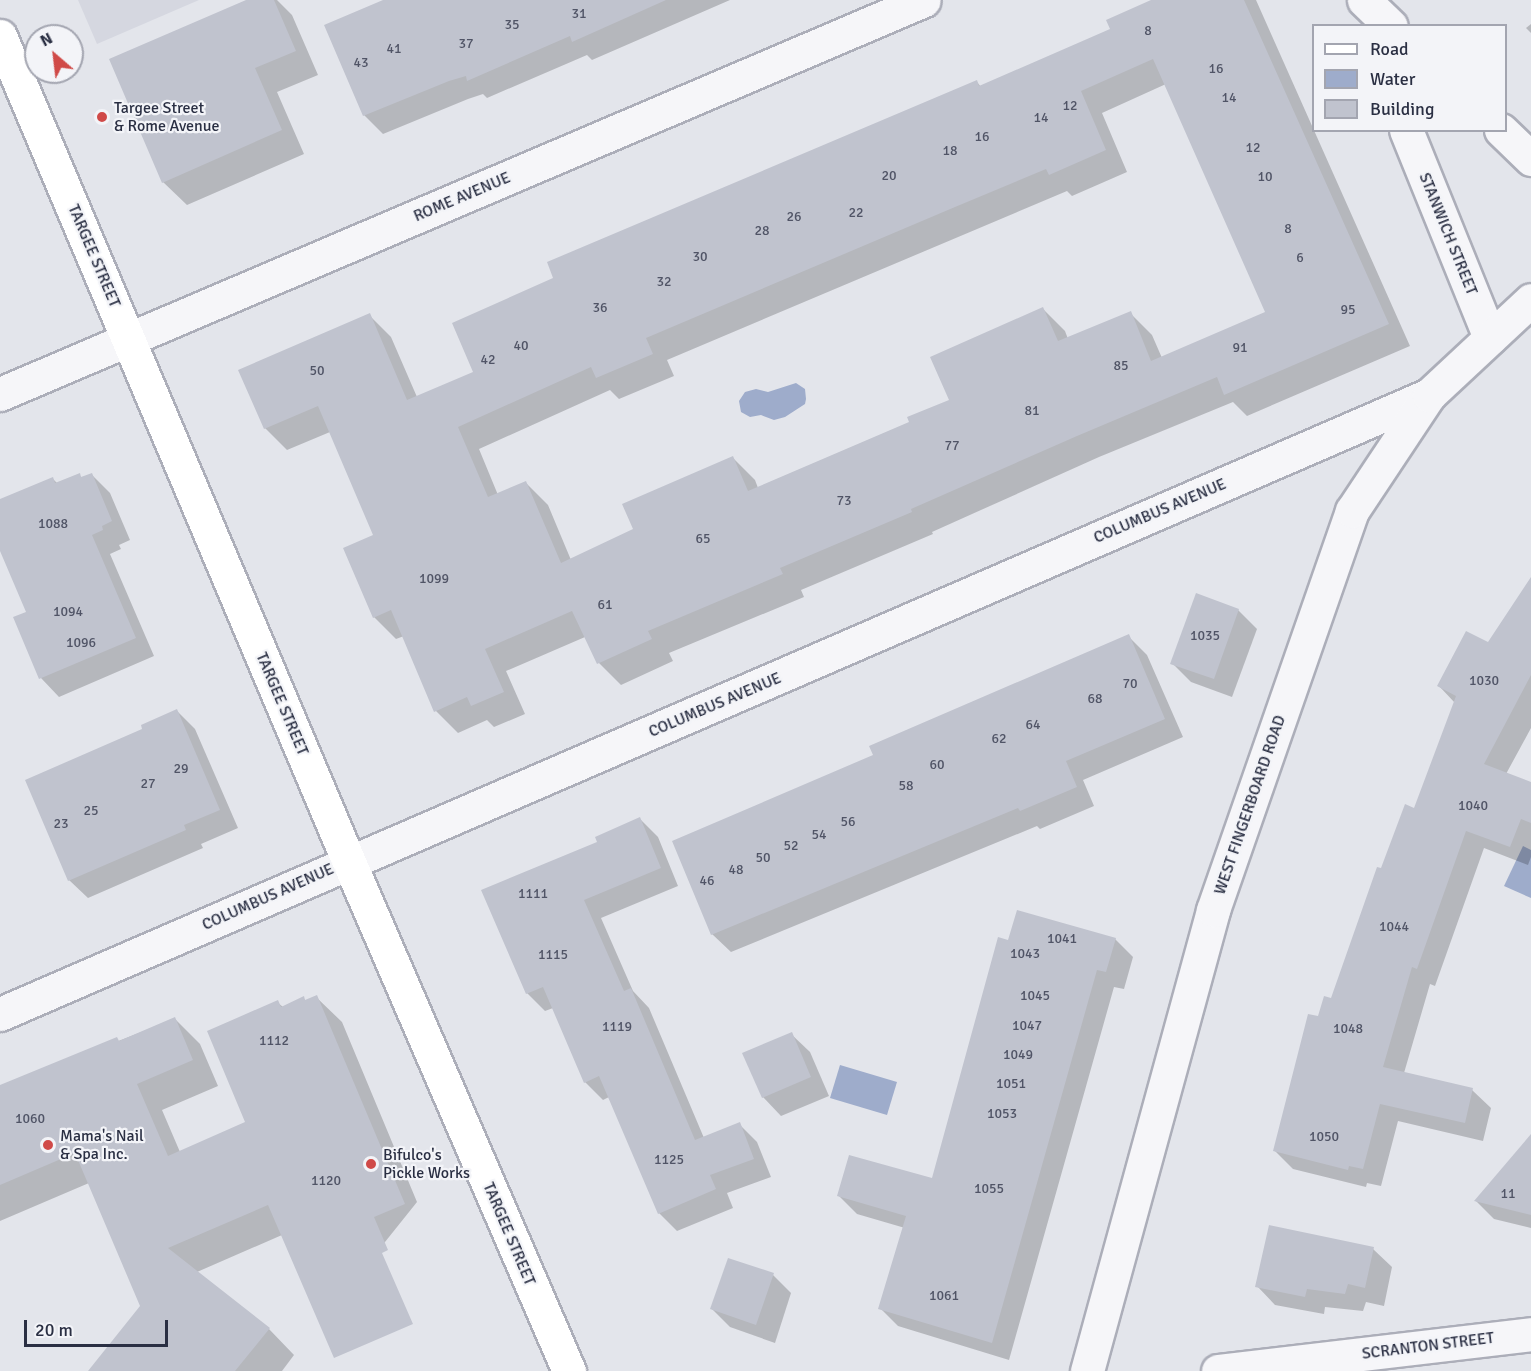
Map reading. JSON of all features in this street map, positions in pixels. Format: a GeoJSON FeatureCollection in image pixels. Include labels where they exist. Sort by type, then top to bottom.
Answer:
{"type":"FeatureCollection","features":[{"type":"Feature","properties":{"kind":"main road","name":"TARGEE STREET"},"geometry":{"type":"LineString","coordinates":[[0,36],[349,862],[569,1371]]}},
{"type":"Feature","properties":{"kind":"street","name":"ROME AVENUE"},"geometry":{"type":"LineString","coordinates":[[0,394],[924,0]]}},
{"type":"Feature","properties":{"kind":"street"},"geometry":{"type":"LineString","coordinates":[[1352,0],[1362,24]]}},
{"type":"Feature","properties":{"kind":"street"},"geometry":{"type":"LineString","coordinates":[[1364,0],[1389,24]]}},
{"type":"Feature","properties":{"kind":"street","name":"STANWICH STREET"},"geometry":{"type":"LineString","coordinates":[[1407,132],[1490,338]]}},
{"type":"Feature","properties":{"kind":"street"},"geometry":{"type":"LineString","coordinates":[[1503,132],[1531,159]]}},
{"type":"Feature","properties":{"kind":"street","name":"WEST FINGERBOARD ROAD"},"geometry":{"type":"LineString","coordinates":[[1087,1371],[1213,910],[1353,511],[1429,395],[1531,300]]}},
{"type":"Feature","properties":{"kind":"street","name":"COLUMBUS AVENUE"},"geometry":{"type":"LineString","coordinates":[[0,1014],[1429,395]]}},
{"type":"Feature","properties":{"kind":"street","name":"SCRANTON STREET"},"geometry":{"type":"LineString","coordinates":[[1218,1371],[1531,1334]]}},
{"type":"Feature","properties":{"kind":"shaded area"},"geometry":{"type":"Polygon","coordinates":[[[78,0],[199,0],[97,44],[78,0]]]}},
{"type":"Feature","properties":{"kind":"water"},"geometry":{"type":"Polygon","coordinates":[[[796,383],[805,389],[805,404],[785,417],[774,420],[761,415],[750,417],[741,412],[739,401],[745,392],[756,389],[768,392],[796,383]]]}},
{"type":"Feature","properties":{"kind":"water"},"geometry":{"type":"Polygon","coordinates":[[[1523,846],[1531,850],[1531,898],[1504,886],[1523,846]]]}},
{"type":"Feature","properties":{"kind":"water"},"geometry":{"type":"Polygon","coordinates":[[[840,1065],[897,1082],[887,1115],[830,1098],[840,1065]]]}},
{"type":"Feature","properties":{"kind":"building"},"geometry":{"type":"Polygon","coordinates":[[[246,0],[274,0],[296,51],[255,68],[282,130],[162,183],[109,59],[246,0]]]}},
{"type":"Feature","properties":{"kind":"building"},"geometry":{"type":"Polygon","coordinates":[[[383,0],[666,0],[572,42],[570,36],[467,81],[466,76],[449,81],[363,116],[324,25],[383,0]]]}},
{"type":"Feature","properties":{"kind":"building"},"geometry":{"type":"Polygon","coordinates":[[[1151,0],[1244,0],[1389,324],[1224,395],[1217,377],[1077,436],[911,509],[912,512],[780,568],[783,574],[648,631],[652,639],[597,664],[572,611],[485,649],[504,692],[471,706],[467,697],[434,712],[391,610],[373,618],[343,548],[373,535],[318,406],[264,429],[238,370],[370,313],[407,400],[473,372],[452,323],[553,278],[547,262],[977,80],[979,86],[1110,29],[1106,20],[1151,0]],[[1153,59],[1081,91],[1106,150],[1049,175],[1046,169],[646,338],[653,354],[596,378],[591,367],[458,427],[488,497],[526,481],[561,563],[633,529],[622,504],[733,456],[748,491],[909,422],[907,417],[949,400],[930,357],[1043,307],[1058,341],[1131,311],[1151,361],[1265,312],[1153,59]]]}},
{"type":"Feature","properties":{"kind":"building"},"geometry":{"type":"Polygon","coordinates":[[[80,473],[81,477],[92,473],[112,521],[102,526],[103,530],[92,535],[136,638],[39,679],[13,617],[26,612],[0,551],[0,499],[53,477],[55,483],[80,473]]]}},
{"type":"Feature","properties":{"kind":"building"},"geometry":{"type":"Polygon","coordinates":[[[1531,577],[1531,675],[1484,764],[1531,782],[1531,823],[1521,819],[1510,847],[1466,831],[1417,969],[1412,967],[1383,1067],[1473,1088],[1465,1123],[1380,1104],[1363,1169],[1349,1166],[1348,1170],[1273,1151],[1308,1014],[1318,1016],[1324,996],[1331,998],[1377,867],[1381,868],[1405,804],[1414,808],[1456,696],[1437,686],[1466,631],[1488,642],[1531,577]]]}},
{"type":"Feature","properties":{"kind":"building"},"geometry":{"type":"Polygon","coordinates":[[[1196,593],[1239,609],[1214,679],[1170,664],[1196,593]]]}},
{"type":"Feature","properties":{"kind":"building"},"geometry":{"type":"Polygon","coordinates":[[[1129,634],[1165,719],[1066,761],[1077,787],[1020,811],[1018,808],[711,935],[672,841],[873,755],[869,746],[1129,634]]]}},
{"type":"Feature","properties":{"kind":"building"},"geometry":{"type":"Polygon","coordinates":[[[177,709],[220,810],[184,825],[186,830],[68,881],[25,780],[142,729],[141,725],[177,709]]]}},
{"type":"Feature","properties":{"kind":"building"},"geometry":{"type":"Polygon","coordinates":[[[640,817],[661,868],[584,900],[624,991],[631,988],[695,1140],[740,1122],[754,1159],[710,1175],[716,1189],[658,1214],[599,1076],[584,1083],[543,987],[526,994],[481,890],[597,842],[595,837],[640,817]]]}},
{"type":"Feature","properties":{"kind":"building"},"geometry":{"type":"Polygon","coordinates":[[[1017,910],[1116,938],[1106,972],[1097,970],[992,1343],[878,1309],[906,1216],[837,1196],[849,1155],[932,1178],[998,937],[1008,940],[1017,910]]]}},
{"type":"Feature","properties":{"kind":"building"},"geometry":{"type":"Polygon","coordinates":[[[317,995],[405,1204],[374,1217],[388,1250],[382,1253],[413,1324],[334,1358],[268,1205],[168,1248],[270,1328],[235,1371],[88,1371],[140,1306],[75,1153],[0,1185],[0,1085],[117,1037],[119,1041],[175,1017],[193,1060],[137,1084],[168,1156],[245,1122],[207,1031],[278,1000],[281,1007],[304,996],[305,1000],[317,995]]]}},
{"type":"Feature","properties":{"kind":"building"},"geometry":{"type":"Polygon","coordinates":[[[792,1032],[811,1077],[762,1098],[742,1053],[792,1032]]]}},
{"type":"Feature","properties":{"kind":"building"},"geometry":{"type":"Polygon","coordinates":[[[1531,1134],[1531,1215],[1474,1201],[1531,1134]]]}},
{"type":"Feature","properties":{"kind":"building"},"geometry":{"type":"Polygon","coordinates":[[[1269,1225],[1374,1247],[1365,1288],[1348,1284],[1345,1294],[1307,1289],[1305,1297],[1255,1287],[1269,1225]]]}},
{"type":"Feature","properties":{"kind":"building"},"geometry":{"type":"Polygon","coordinates":[[[728,1258],[774,1273],[756,1325],[710,1309],[728,1258]]]}},
{"type":"Feature","properties":{"kind":"place","name":"Targee Street & Rome Avenue"},"geometry":{"type":"Point","coordinates":[102,117]}},
{"type":"Feature","properties":{"kind":"place","name":"Mama's Nail & Spa Inc."},"geometry":{"type":"Point","coordinates":[48,1145]}},
{"type":"Feature","properties":{"kind":"place","name":"Bifulco's Pickle Works"},"geometry":{"type":"Point","coordinates":[371,1164]}}]}
